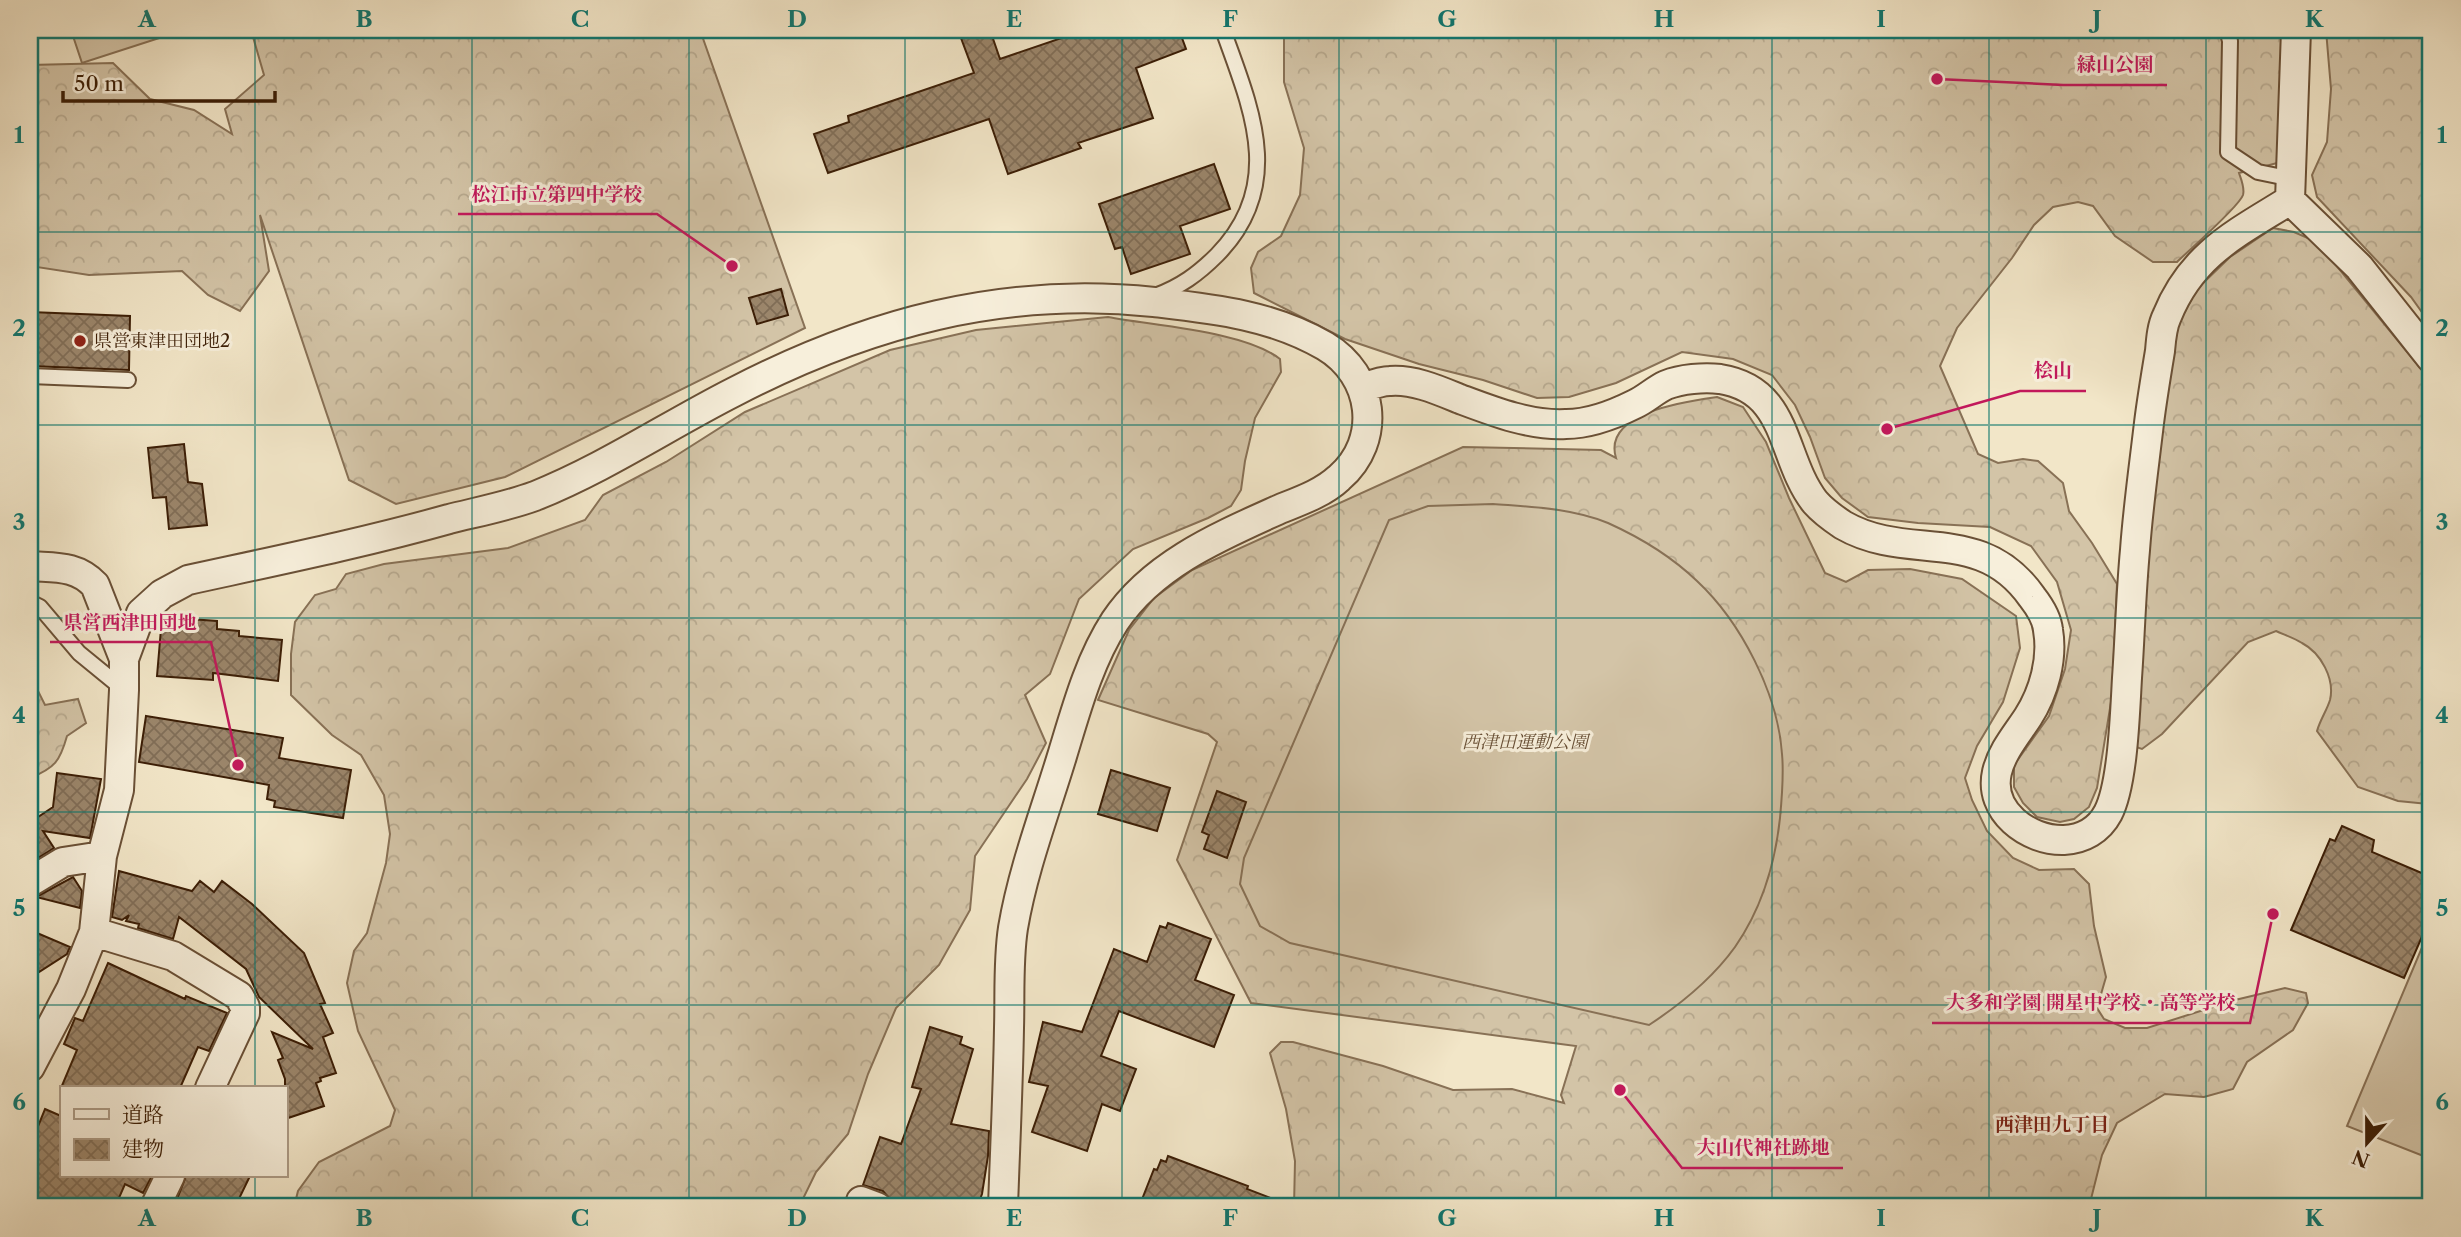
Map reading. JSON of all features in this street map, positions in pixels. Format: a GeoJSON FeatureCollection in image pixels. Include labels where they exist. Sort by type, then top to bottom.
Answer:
{"type":"FeatureCollection","features":[{"type":"Feature","properties":{"kind":"street"},"geometry":{"type":"LineString","coordinates":[[2296,30],[2291,190],[2359,267],[2431,358]]}},
{"type":"Feature","properties":{"kind":"street"},"geometry":{"type":"LineString","coordinates":[[1363,388],[1389,381],[1410,382],[1490,410],[1563,425],[1612,414],[1667,385],[1694,379],[1721,379],[1763,397],[1774,411],[1803,480],[1816,503],[1839,522],[1862,535],[1966,550],[2006,567],[2030,594],[2049,627],[2048,668],[2038,700],[2002,759],[1996,786],[2006,812],[2018,826],[2044,838],[2079,838],[2094,831],[2106,817],[2113,802],[2121,753],[2135,548],[2165,320],[2185,279],[2217,246],[2291,190]]}},
{"type":"Feature","properties":{"kind":"street"},"geometry":{"type":"LineString","coordinates":[[30,1067],[71,989],[94,932],[102,856],[119,790],[124,659],[141,613],[162,594],[188,580],[376,539],[533,497],[796,362],[861,337],[922,318],[994,303],[1095,298],[1205,308],[1279,324],[1334,351],[1353,368],[1363,388],[1368,423],[1364,439],[1357,458],[1339,479],[1314,495],[1236,529],[1194,551],[1156,576],[1115,620],[1095,660],[1080,696],[1025,877],[1013,931],[1003,1207]]}},
{"type":"Feature","properties":{"kind":"street"},"geometry":{"type":"LineString","coordinates":[[30,566],[76,571],[87,577],[102,600],[124,659]]}},
{"type":"Feature","properties":{"kind":"street"},"geometry":{"type":"LineString","coordinates":[[30,882],[63,862],[102,856]]}},
{"type":"Feature","properties":{"kind":"street"},"geometry":{"type":"LineString","coordinates":[[94,932],[173,957],[239,996],[245,1013],[211,1086]]}},
{"type":"Feature","properties":{"kind":"street"},"geometry":{"type":"LineString","coordinates":[[155,1207],[169,1178]]}},
{"type":"Feature","properties":{"kind":"lane"},"geometry":{"type":"LineString","coordinates":[[1142,301],[1178,288],[1205,267],[1232,239],[1246,213],[1256,181],[1258,148],[1251,109],[1223,30]]}},
{"type":"Feature","properties":{"kind":"lane"},"geometry":{"type":"LineString","coordinates":[[2227,30],[2230,41],[2228,152],[2291,190]]}},
{"type":"Feature","properties":{"kind":"lane"},"geometry":{"type":"LineString","coordinates":[[30,376],[128,380]]}},
{"type":"Feature","properties":{"kind":"lane"},"geometry":{"type":"LineString","coordinates":[[30,602],[40,607],[79,653],[124,690]]}},
{"type":"Feature","properties":{"kind":"green space"},"geometry":{"type":"Polygon","coordinates":[[[71,30],[184,30],[82,63],[71,30]]]}},
{"type":"Feature","properties":{"kind":"green space"},"geometry":{"type":"Polygon","coordinates":[[[251,30],[700,30],[805,328],[505,477],[396,504],[349,480],[260,215],[269,271],[240,311],[208,295],[182,271],[89,275],[30,266],[30,65],[113,63],[150,99],[194,110],[232,134],[225,109],[264,75],[251,30]]]}},
{"type":"Feature","properties":{"kind":"green space"},"geometry":{"type":"Polygon","coordinates":[[[1284,30],[2286,30],[2281,162],[2239,173],[2243,195],[2224,218],[2177,262],[2153,262],[2115,236],[2093,206],[2078,202],[2053,207],[2034,225],[2012,258],[1957,328],[1940,366],[1978,454],[1998,463],[2023,459],[2038,461],[2063,483],[2069,511],[2117,584],[2112,696],[2097,788],[2089,807],[2074,819],[2060,822],[2037,817],[2023,803],[2014,787],[2014,765],[2049,716],[2065,669],[2071,630],[2057,582],[2031,546],[1990,527],[1868,517],[1842,498],[1825,478],[1795,405],[1772,375],[1733,359],[1682,352],[1616,383],[1569,397],[1537,398],[1483,380],[1419,364],[1345,339],[1254,293],[1251,268],[1258,252],[1281,236],[1300,195],[1304,148],[1284,82],[1284,30]]]}},
{"type":"Feature","properties":{"kind":"green space"},"geometry":{"type":"Polygon","coordinates":[[[2326,30],[2431,30],[2431,325],[2411,297],[2317,197],[2312,175],[2327,142],[2331,89],[2326,30]]]}},
{"type":"Feature","properties":{"kind":"green space"},"geometry":{"type":"Polygon","coordinates":[[[2273,228],[2294,232],[2317,242],[2431,381],[2431,802],[2428,804],[2398,801],[2358,787],[2317,731],[2331,692],[2325,667],[2309,647],[2276,631],[2248,642],[2162,734],[2142,749],[2133,746],[2157,454],[2178,325],[2196,290],[2230,257],[2273,228]]]}},
{"type":"Feature","properties":{"kind":"green space"},"geometry":{"type":"Polygon","coordinates":[[[1108,317],[1222,336],[1245,342],[1280,359],[1281,372],[1255,418],[1241,490],[1231,506],[1133,549],[1079,599],[1050,674],[1025,695],[1046,743],[1027,779],[975,856],[970,910],[939,965],[896,1008],[868,1074],[848,1134],[816,1172],[799,1207],[294,1207],[298,1191],[319,1162],[390,1126],[395,1110],[358,1031],[347,983],[354,951],[367,933],[386,863],[390,834],[384,795],[361,755],[332,735],[291,695],[291,654],[295,622],[315,595],[336,589],[346,574],[384,564],[508,548],[585,520],[603,495],[666,462],[745,412],[890,350],[976,330],[1108,317]]]}},
{"type":"Feature","properties":{"kind":"green space","name":"西津田運動公園"},"geometry":{"type":"Polygon","coordinates":[[[1717,397],[1743,407],[1766,442],[1825,573],[1846,582],[1868,570],[1910,569],[1962,579],[2016,616],[2020,648],[2003,702],[1977,746],[1965,778],[1987,831],[2013,858],[2039,870],[2074,869],[2089,884],[2094,926],[2106,977],[2097,1008],[2104,1019],[2125,1028],[2147,1028],[2235,1000],[2285,988],[2306,993],[2308,1003],[2293,1030],[2247,1062],[2233,1089],[2204,1097],[2165,1094],[2117,1123],[2102,1155],[2089,1207],[1294,1207],[1295,1161],[1286,1109],[1270,1053],[1281,1042],[1293,1042],[1383,1066],[1453,1090],[1512,1089],[1564,1103],[1561,1095],[1576,1046],[1251,1003],[1177,860],[1217,742],[1208,734],[1098,700],[1129,630],[1154,598],[1192,570],[1463,447],[1601,450],[1616,458],[1615,442],[1622,430],[1634,420],[1669,406],[1717,397]]]}},
{"type":"Feature","properties":{"kind":"green space"},"geometry":{"type":"Polygon","coordinates":[[[1493,504],[1580,514],[1608,523],[1655,548],[1697,581],[1728,617],[1754,660],[1773,707],[1779,731],[1783,770],[1775,853],[1766,886],[1753,917],[1735,947],[1716,970],[1684,1000],[1649,1025],[1290,943],[1260,926],[1240,884],[1244,858],[1389,520],[1428,506],[1493,504]]]}},
{"type":"Feature","properties":{"kind":"green space"},"geometry":{"type":"Polygon","coordinates":[[[30,675],[45,705],[78,699],[86,723],[67,736],[62,752],[51,767],[30,778],[30,675]]]}},
{"type":"Feature","properties":{"kind":"green space"},"geometry":{"type":"Polygon","coordinates":[[[2431,926],[2431,1159],[2347,1126],[2431,926]]]}},
{"type":"Feature","properties":{"kind":"building"},"geometry":{"type":"Polygon","coordinates":[[[958,30],[990,30],[1000,59],[1085,30],[1179,30],[1186,49],[1136,68],[1153,118],[1078,143],[1081,148],[1008,174],[989,119],[828,173],[814,134],[849,122],[848,116],[974,73],[958,30]]]}},
{"type":"Feature","properties":{"kind":"building"},"geometry":{"type":"Polygon","coordinates":[[[1214,164],[1230,209],[1180,226],[1190,254],[1131,274],[1122,247],[1115,249],[1099,204],[1214,164]]]}},
{"type":"Feature","properties":{"kind":"building"},"geometry":{"type":"Polygon","coordinates":[[[781,289],[788,315],[757,324],[749,298],[781,289]]]}},
{"type":"Feature","properties":{"kind":"building","name":"県営東津田団地2"},"geometry":{"type":"Polygon","coordinates":[[[30,312],[130,316],[129,370],[30,366],[30,312]]]}},
{"type":"Feature","properties":{"kind":"building"},"geometry":{"type":"Polygon","coordinates":[[[184,444],[188,482],[202,484],[207,525],[169,529],[166,497],[153,498],[148,448],[184,444]]]}},
{"type":"Feature","properties":{"kind":"building"},"geometry":{"type":"Polygon","coordinates":[[[162,617],[217,621],[217,629],[239,631],[239,636],[282,640],[278,681],[213,673],[213,680],[157,676],[162,617]]]}},
{"type":"Feature","properties":{"kind":"building"},"geometry":{"type":"Polygon","coordinates":[[[146,716],[283,738],[279,758],[351,770],[343,818],[274,807],[275,801],[267,799],[269,785],[139,762],[146,716]]]}},
{"type":"Feature","properties":{"kind":"building"},"geometry":{"type":"Polygon","coordinates":[[[1111,770],[1170,788],[1157,831],[1098,814],[1111,770]]]}},
{"type":"Feature","properties":{"kind":"building"},"geometry":{"type":"Polygon","coordinates":[[[57,773],[101,779],[90,838],[43,831],[54,848],[30,863],[30,811],[35,819],[53,807],[57,773]]]}},
{"type":"Feature","properties":{"kind":"building"},"geometry":{"type":"Polygon","coordinates":[[[1217,791],[1246,802],[1227,858],[1204,849],[1209,835],[1202,832],[1217,791]]]}},
{"type":"Feature","properties":{"kind":"building"},"geometry":{"type":"Polygon","coordinates":[[[2342,826],[2374,840],[2372,852],[2431,877],[2431,916],[2404,978],[2291,930],[2330,839],[2335,841],[2342,826]]]}},
{"type":"Feature","properties":{"kind":"building"},"geometry":{"type":"Polygon","coordinates":[[[119,871],[192,891],[200,881],[214,892],[222,881],[252,904],[304,953],[325,1003],[320,1004],[333,1033],[323,1037],[336,1073],[320,1078],[321,1081],[316,1083],[324,1106],[287,1118],[287,1086],[278,1060],[283,1058],[272,1032],[313,1049],[259,997],[246,969],[179,917],[173,939],[138,928],[139,924],[126,921],[129,915],[122,920],[112,917],[119,871]]]}},
{"type":"Feature","properties":{"kind":"building"},"geometry":{"type":"Polygon","coordinates":[[[73,877],[82,891],[80,908],[36,897],[73,877]]]}},
{"type":"Feature","properties":{"kind":"building"},"geometry":{"type":"Polygon","coordinates":[[[1168,923],[1211,939],[1195,980],[1234,995],[1214,1047],[1119,1011],[1101,1056],[1136,1069],[1120,1111],[1102,1104],[1087,1151],[1032,1132],[1048,1086],[1029,1082],[1043,1022],[1082,1032],[1114,949],[1147,962],[1160,926],[1166,928],[1168,923]]]}},
{"type":"Feature","properties":{"kind":"building"},"geometry":{"type":"Polygon","coordinates":[[[30,930],[70,947],[67,954],[39,972],[30,956],[30,930]]]}},
{"type":"Feature","properties":{"kind":"building"},"geometry":{"type":"Polygon","coordinates":[[[108,963],[185,999],[186,996],[227,1013],[209,1051],[198,1047],[181,1086],[62,1086],[77,1050],[64,1044],[75,1018],[83,1021],[108,963]]]}},
{"type":"Feature","properties":{"kind":"building"},"geometry":{"type":"Polygon","coordinates":[[[930,1027],[962,1037],[960,1044],[973,1049],[951,1124],[989,1131],[982,1194],[977,1207],[907,1207],[892,1202],[883,1191],[863,1185],[880,1137],[901,1144],[921,1089],[912,1087],[930,1027]]]}},
{"type":"Feature","properties":{"kind":"building"},"geometry":{"type":"Polygon","coordinates":[[[45,1109],[60,1116],[60,1178],[151,1178],[143,1193],[125,1184],[115,1207],[30,1207],[30,1146],[45,1109]]]}},
{"type":"Feature","properties":{"kind":"building"},"geometry":{"type":"Polygon","coordinates":[[[1168,1156],[1248,1186],[1247,1189],[1289,1207],[1139,1207],[1154,1169],[1157,1170],[1161,1160],[1166,1162],[1168,1156]]]}},
{"type":"Feature","properties":{"kind":"building"},"geometry":{"type":"Polygon","coordinates":[[[185,1178],[249,1178],[235,1207],[174,1207],[185,1178]]]}},
{"type":"Feature","properties":{"kind":"place","name":"緑山公園"},"geometry":{"type":"Point","coordinates":[1937,79]}},
{"type":"Feature","properties":{"kind":"place","name":"松江市立第四中学校"},"geometry":{"type":"Point","coordinates":[732,266]}},
{"type":"Feature","properties":{"kind":"place","name":"県営東津田団地2"},"geometry":{"type":"Point","coordinates":[80,341]}},
{"type":"Feature","properties":{"kind":"place","name":"桧山"},"geometry":{"type":"Point","coordinates":[1887,429]}},
{"type":"Feature","properties":{"kind":"place","name":"県営西津田団地"},"geometry":{"type":"Point","coordinates":[238,765]}},
{"type":"Feature","properties":{"kind":"place","name":"大多和学園 開星中学校・高等学校"},"geometry":{"type":"Point","coordinates":[2273,914]}},
{"type":"Feature","properties":{"kind":"place","name":"大山代神社跡地"},"geometry":{"type":"Point","coordinates":[1620,1090]}},
{"type":"Feature","properties":{"kind":"district","name":"西津田九丁目"},"geometry":{"type":"Point","coordinates":[2052,1124]}}]}
